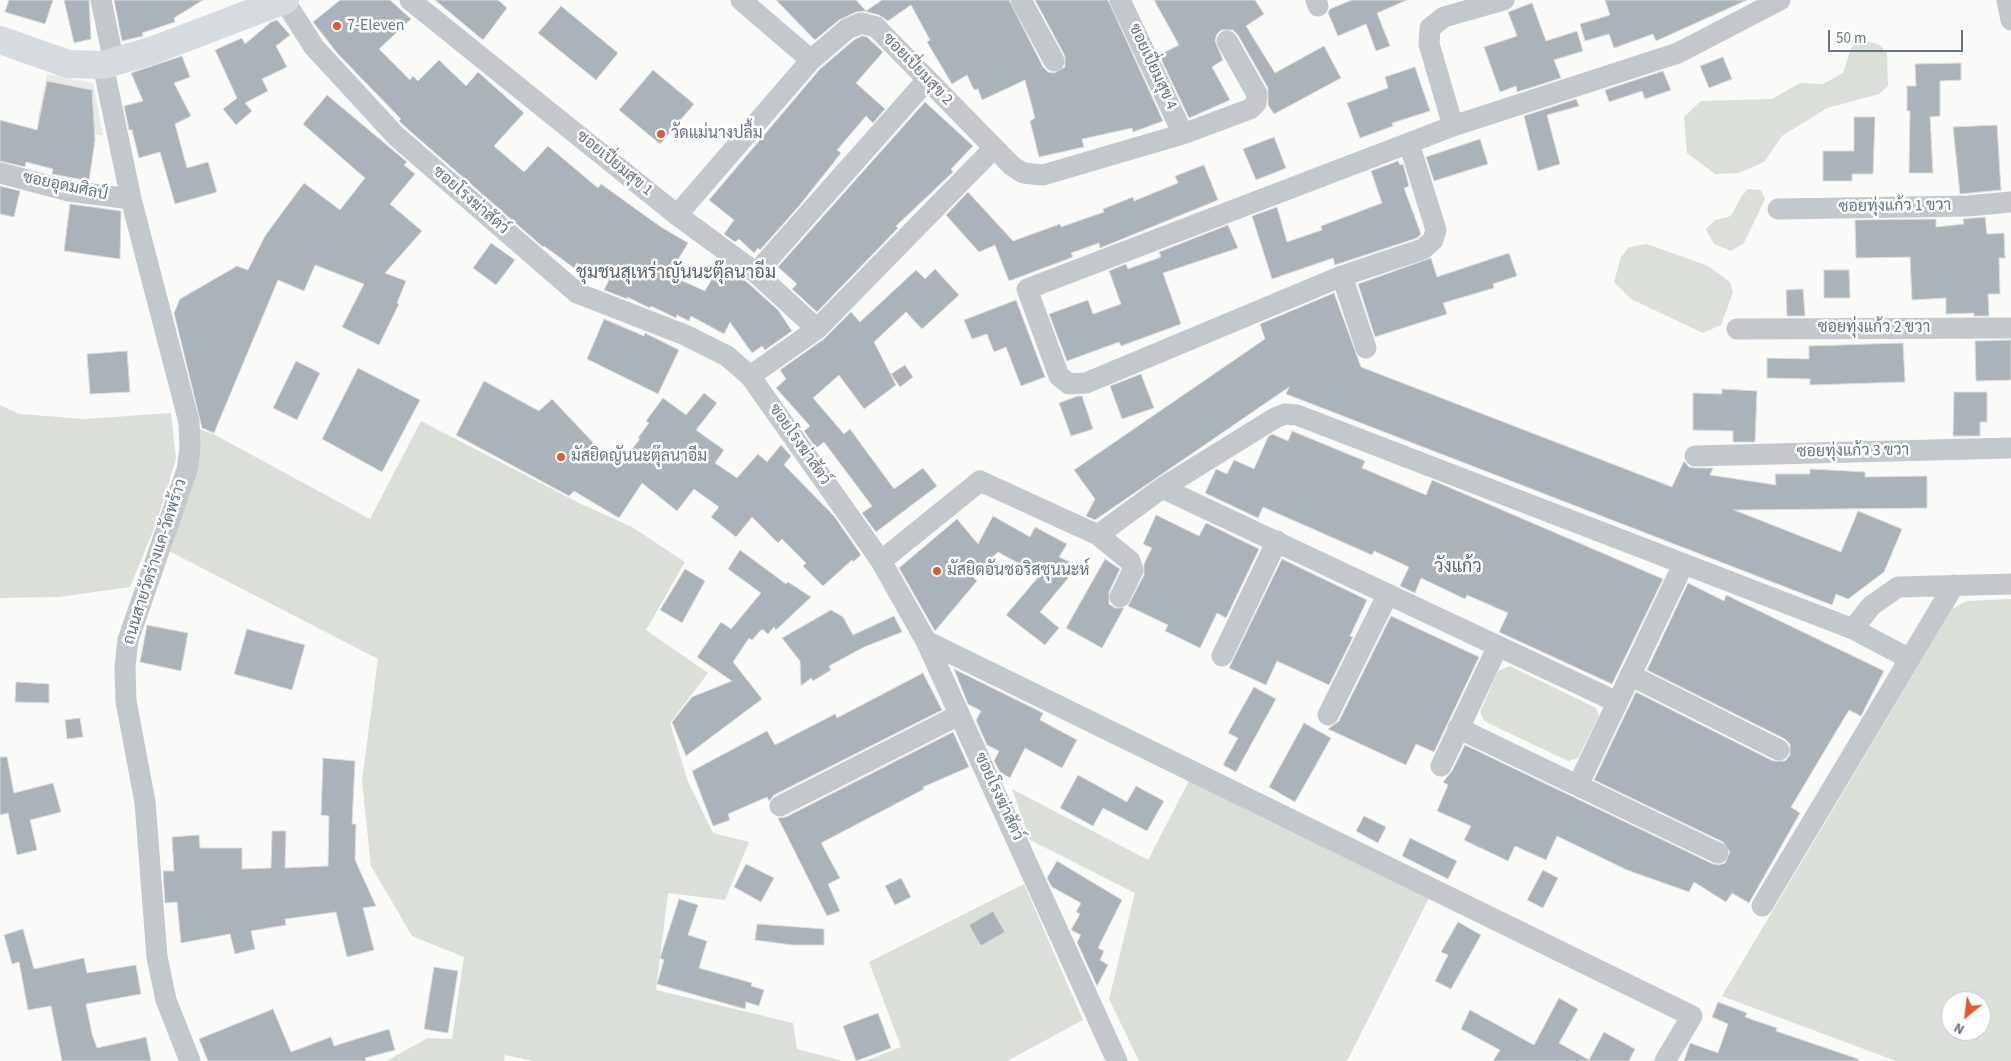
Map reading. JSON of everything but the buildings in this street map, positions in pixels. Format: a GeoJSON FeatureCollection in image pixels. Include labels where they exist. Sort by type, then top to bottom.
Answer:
{"type":"FeatureCollection","features":[{"type":"Feature","properties":{"kind":"main road"},"geometry":{"type":"LineString","coordinates":[[0,40],[68,64],[109,64],[151,51],[284,0]]}},
{"type":"Feature","properties":{"kind":"street","name":"ถนนสายวัดร่างแค-วัดพร้าว"},"geometry":{"type":"LineString","coordinates":[[101,0],[109,64],[131,199],[189,422],[190,448],[186,470],[128,640],[125,666],[126,701],[146,802],[157,957],[166,1000],[190,1061]]}},
{"type":"Feature","properties":{"kind":"street","name":"ซอยโรงฆ่าสัตว์"},"geometry":{"type":"LineString","coordinates":[[284,0],[314,47],[396,136],[577,293],[685,335],[727,356],[750,376],[881,561],[926,641],[1117,1061]]}},
{"type":"Feature","properties":{"kind":"street","name":"ซอยเปี่ยมสุข 1"},"geometry":{"type":"LineString","coordinates":[[410,0],[677,216],[756,273],[817,329]]}},
{"type":"Feature","properties":{"kind":"street"},"geometry":{"type":"LineString","coordinates":[[677,216],[810,60],[742,0]]}},
{"type":"Feature","properties":{"kind":"street"},"geometry":{"type":"LineString","coordinates":[[1021,0],[1054,61]]}},
{"type":"Feature","properties":{"kind":"street","name":"ซอยเปี่ยมสุข 4"},"geometry":{"type":"LineString","coordinates":[[1120,0],[1183,134]]}},
{"type":"Feature","properties":{"kind":"street"},"geometry":{"type":"LineString","coordinates":[[1453,126],[1429,44],[1430,28],[1444,17],[1504,0]]}},
{"type":"Feature","properties":{"kind":"street"},"geometry":{"type":"LineString","coordinates":[[1408,143],[1436,230],[1433,240],[1423,249],[1342,276],[1086,382],[1069,384],[1059,376],[1027,289],[1408,143],[1453,126],[1678,53],[1780,0]]}},
{"type":"Feature","properties":{"kind":"street"},"geometry":{"type":"LineString","coordinates":[[2007,0],[2011,20]]}},
{"type":"Feature","properties":{"kind":"street","name":"ซอยเปี่ยมสุข 2"},"geometry":{"type":"LineString","coordinates":[[810,60],[847,29],[861,23],[876,27],[1012,166],[1023,173],[1043,175],[1183,134],[1250,110],[1256,103],[1257,94],[1228,42]]}},
{"type":"Feature","properties":{"kind":"street"},"geometry":{"type":"LineString","coordinates":[[756,273],[927,80]]}},
{"type":"Feature","properties":{"kind":"street"},"geometry":{"type":"LineString","coordinates":[[750,376],[817,329],[994,148]]}},
{"type":"Feature","properties":{"kind":"street","name":"ซอยอุดมศิลป์"},"geometry":{"type":"LineString","coordinates":[[0,173],[69,191],[131,199]]}},
{"type":"Feature","properties":{"kind":"street","name":"ซอยทุ่งแก้ว 1 ขวา"},"geometry":{"type":"LineString","coordinates":[[1778,209],[1968,206],[2011,202]]}},
{"type":"Feature","properties":{"kind":"street"},"geometry":{"type":"LineString","coordinates":[[1342,276],[1366,348]]}},
{"type":"Feature","properties":{"kind":"street","name":"ซอยทุ่งแก้ว 2 ขวา"},"geometry":{"type":"LineString","coordinates":[[1737,329],[2011,328]]}},
{"type":"Feature","properties":{"kind":"street"},"geometry":{"type":"LineString","coordinates":[[1098,536],[1162,488],[1275,418],[1285,414],[1297,415],[1853,629],[1910,659]]}},
{"type":"Feature","properties":{"kind":"street","name":"ซอยทุ่งแก้ว 3 ขวา"},"geometry":{"type":"LineString","coordinates":[[1695,456],[2011,448]]}},
{"type":"Feature","properties":{"kind":"street"},"geometry":{"type":"LineString","coordinates":[[881,561],[980,481],[1098,536],[1130,561],[1133,570],[1120,597]]}},
{"type":"Feature","properties":{"kind":"street"},"geometry":{"type":"LineString","coordinates":[[1162,488],[1617,702]]}},
{"type":"Feature","properties":{"kind":"street"},"geometry":{"type":"LineString","coordinates":[[1222,656],[1277,541]]}},
{"type":"Feature","properties":{"kind":"street"},"geometry":{"type":"LineString","coordinates":[[1578,785],[1683,565]]}},
{"type":"Feature","properties":{"kind":"street"},"geometry":{"type":"LineString","coordinates":[[1853,629],[1871,606],[1898,586],[2011,584]]}},
{"type":"Feature","properties":{"kind":"street"},"geometry":{"type":"LineString","coordinates":[[1762,906],[1954,585]]}},
{"type":"Feature","properties":{"kind":"street"},"geometry":{"type":"LineString","coordinates":[[1328,715],[1388,594]]}},
{"type":"Feature","properties":{"kind":"street"},"geometry":{"type":"LineString","coordinates":[[926,641],[1692,1016],[1664,1061]]}},
{"type":"Feature","properties":{"kind":"street"},"geometry":{"type":"LineString","coordinates":[[1441,766],[1498,646]]}},
{"type":"Feature","properties":{"kind":"street"},"geometry":{"type":"LineString","coordinates":[[1630,675],[1779,750]]}},
{"type":"Feature","properties":{"kind":"street"},"geometry":{"type":"LineString","coordinates":[[780,806],[959,715]]}},
{"type":"Feature","properties":{"kind":"street"},"geometry":{"type":"LineString","coordinates":[[1458,728],[1718,853]]}},
{"type":"Feature","properties":{"kind":"shaded area"},"geometry":{"type":"Polygon","coordinates":[[[1861,39],[1880,45],[1887,53],[1888,86],[1879,94],[1827,108],[1782,136],[1764,162],[1739,173],[1715,174],[1687,153],[1684,117],[1701,101],[1772,99],[1800,83],[1823,84],[1843,73],[1851,48],[1861,39]]]}},
{"type":"Feature","properties":{"kind":"shaded area"},"geometry":{"type":"Polygon","coordinates":[[[47,74],[93,83],[103,136],[37,122],[47,74]]]}},
{"type":"Feature","properties":{"kind":"shaded area"},"geometry":{"type":"Polygon","coordinates":[[[1748,189],[1761,190],[1765,199],[1744,243],[1731,251],[1714,244],[1706,229],[1715,220],[1731,216],[1741,197],[1748,189]]]}},
{"type":"Feature","properties":{"kind":"shaded area"},"geometry":{"type":"Polygon","coordinates":[[[1647,244],[1708,266],[1730,282],[1733,292],[1721,325],[1703,333],[1631,299],[1614,282],[1621,257],[1629,247],[1647,244]]]}},
{"type":"Feature","properties":{"kind":"shaded area"},"geometry":{"type":"Polygon","coordinates":[[[0,405],[19,414],[84,419],[171,413],[176,459],[156,524],[130,587],[59,597],[0,598],[0,405]]]}},
{"type":"Feature","properties":{"kind":"shaded area"},"geometry":{"type":"Polygon","coordinates":[[[421,421],[579,503],[632,527],[685,562],[646,630],[708,673],[670,723],[688,782],[713,833],[749,842],[725,900],[668,893],[656,990],[793,1023],[797,1049],[843,1061],[533,1061],[505,1055],[504,1061],[386,1061],[428,1038],[452,1039],[464,957],[412,936],[371,866],[362,781],[378,659],[167,550],[197,428],[215,435],[370,519],[421,421]]]}},
{"type":"Feature","properties":{"kind":"shaded area"},"geometry":{"type":"Polygon","coordinates":[[[2011,599],[2011,1061],[1896,1061],[1722,996],[1952,609],[1967,601],[2011,599]]]}},
{"type":"Feature","properties":{"kind":"shaded area"},"geometry":{"type":"Polygon","coordinates":[[[1510,666],[1596,708],[1599,716],[1578,758],[1568,761],[1484,721],[1480,712],[1498,671],[1510,666]]]}},
{"type":"Feature","properties":{"kind":"shaded area"},"geometry":{"type":"Polygon","coordinates":[[[1190,779],[1429,898],[1347,1061],[1139,1061],[1109,999],[1135,893],[1030,840],[1012,789],[1148,860],[1190,779]]]}},
{"type":"Feature","properties":{"kind":"shaded area"},"geometry":{"type":"Polygon","coordinates":[[[1024,884],[1083,1020],[1007,1061],[865,1061],[901,1047],[869,962],[1024,884]]]}},
{"type":"Feature","properties":{"kind":"place","name":"7-Eleven"},"geometry":{"type":"Point","coordinates":[337,26]}},
{"type":"Feature","properties":{"kind":"place","name":"วัดแม่นางปลื้ม"},"geometry":{"type":"Point","coordinates":[661,134]}},
{"type":"Feature","properties":{"kind":"place","name":"มัสยิดญันนะตุ๊ลนาอีม"},"geometry":{"type":"Point","coordinates":[561,457]}},
{"type":"Feature","properties":{"kind":"place","name":"มัสยิดอันซอริสซุนนะห์"},"geometry":{"type":"Point","coordinates":[937,571]}},
{"type":"Feature","properties":{"kind":"district","name":"ชุมชนสุเหร่าญันนะตุ๊ลนาอีม"},"geometry":{"type":"Point","coordinates":[676,274]}},
{"type":"Feature","properties":{"kind":"district","name":"วังแก้ว"},"geometry":{"type":"Point","coordinates":[1458,568]}}]}
